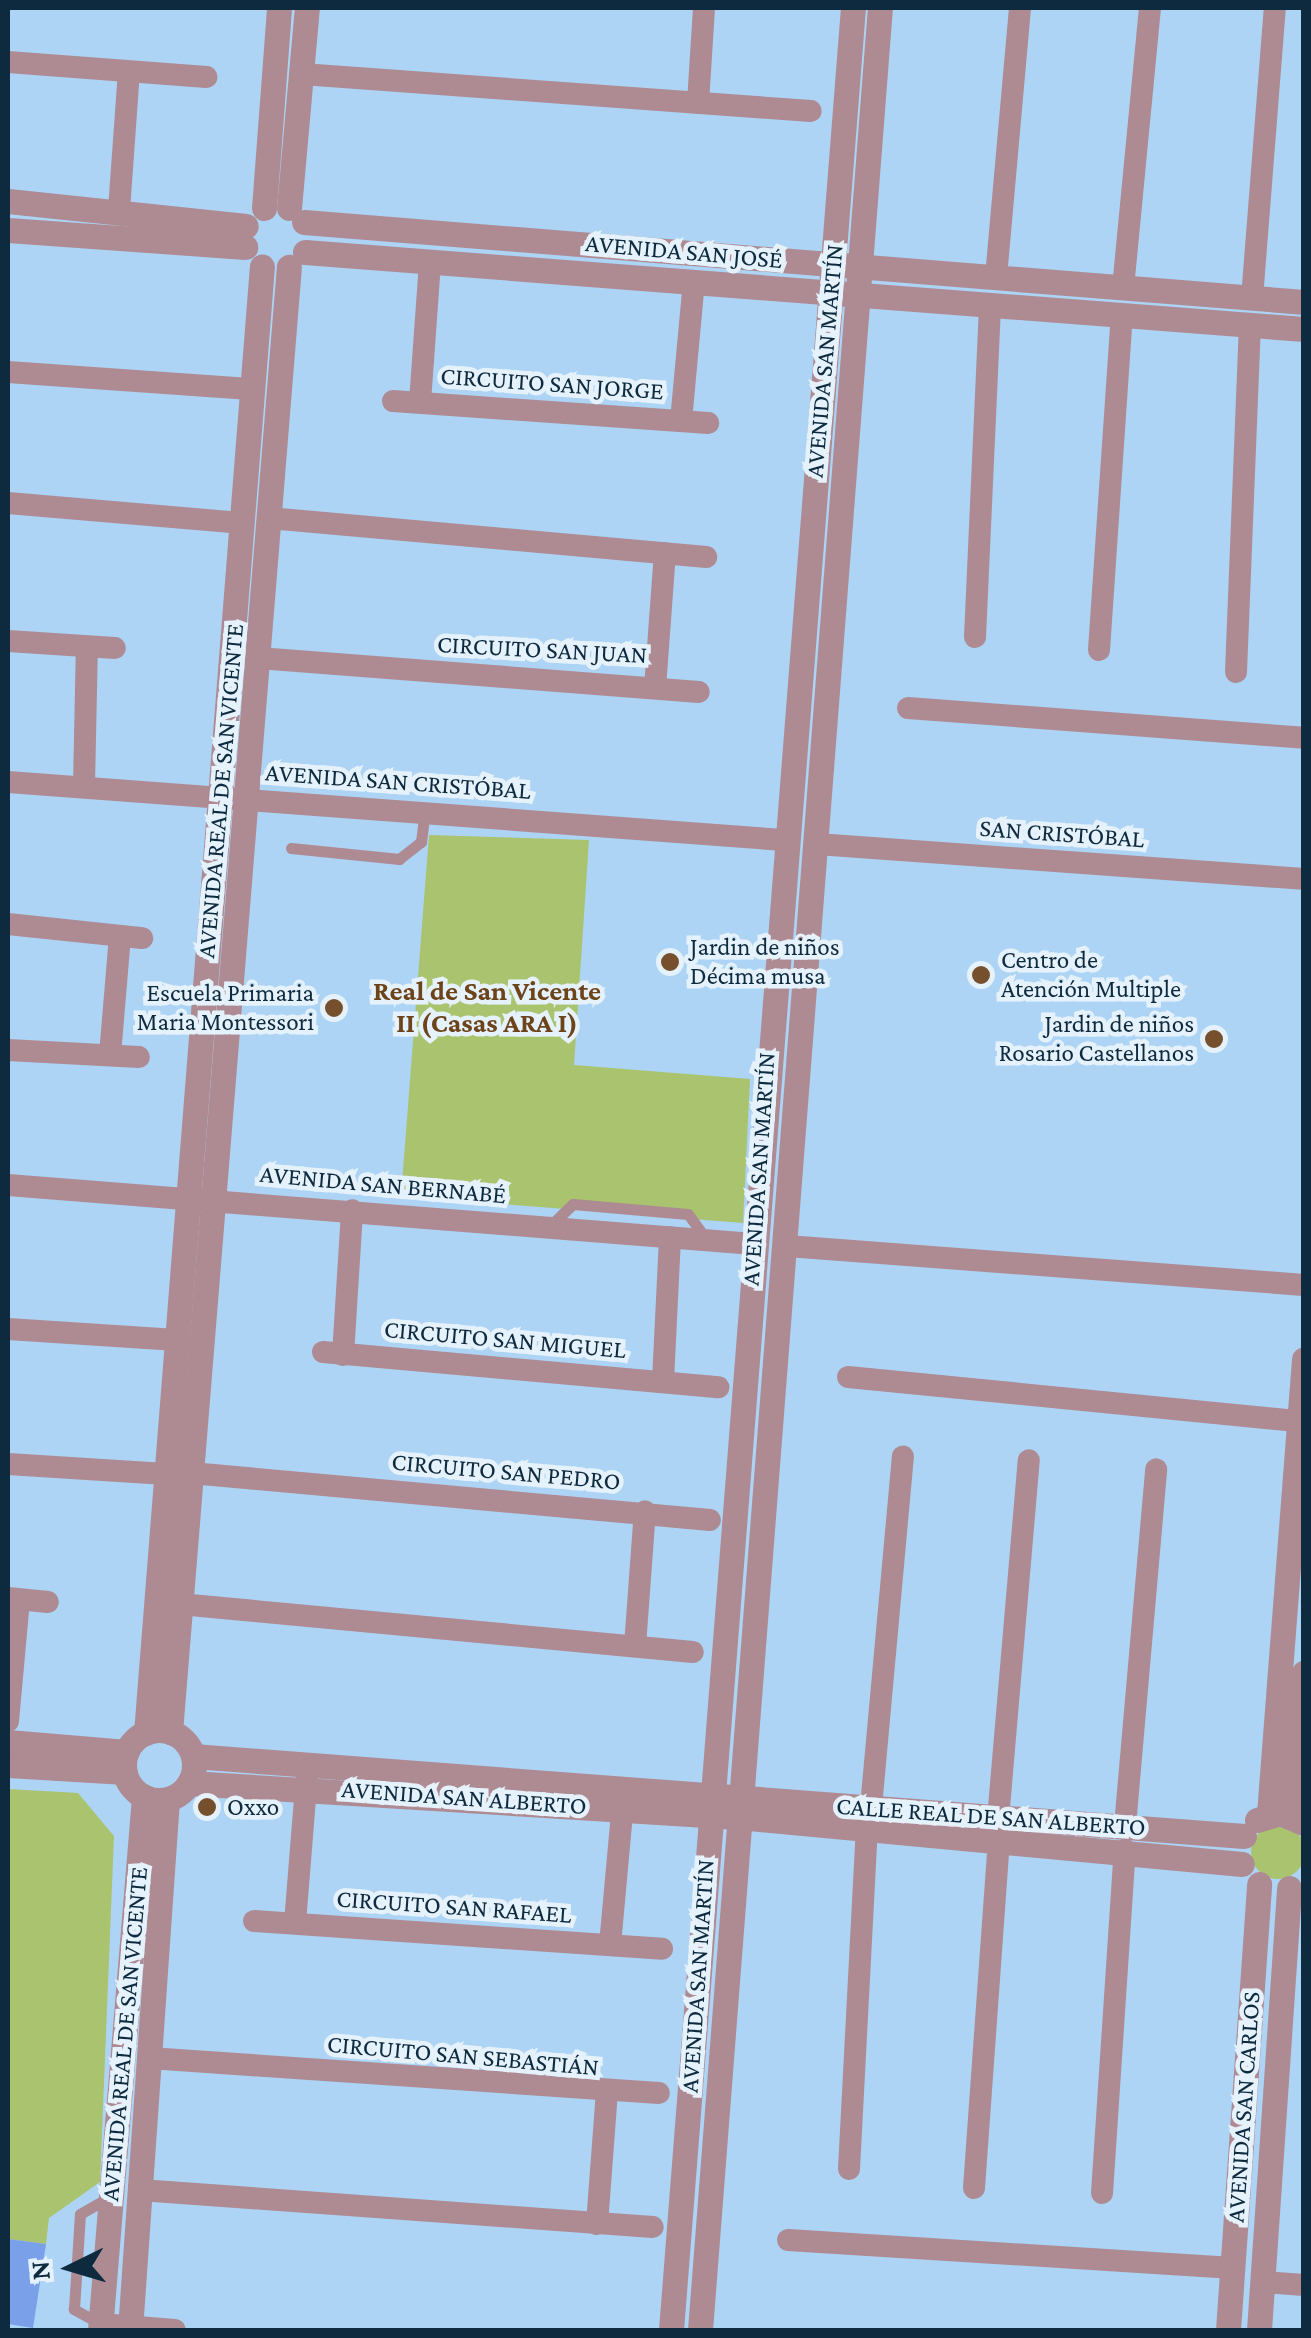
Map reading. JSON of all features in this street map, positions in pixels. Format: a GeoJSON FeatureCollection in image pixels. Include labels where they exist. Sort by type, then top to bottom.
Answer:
{"type":"FeatureCollection","features":[{"type":"Feature","properties":{"kind":"street","name":"AVENIDA REAL DE SAN VICENTE"},"geometry":{"type":"LineString","coordinates":[[233,797],[258,658],[252,388],[268,230],[280,8]]}},
{"type":"Feature","properties":{"kind":"street","name":"AVENIDA REAL DE SAN VICENTE"},"geometry":{"type":"LineString","coordinates":[[268,230],[302,74],[307,8]]}},
{"type":"Feature","properties":{"kind":"street"},"geometry":{"type":"LineString","coordinates":[[698,103],[704,8]]}},
{"type":"Feature","properties":{"kind":"street","name":"AVENIDA SAN MARTÍN"},"geometry":{"type":"LineString","coordinates":[[671,2330],[783,840],[853,8]]}},
{"type":"Feature","properties":{"kind":"street","name":"AVENIDA SAN MARTÍN"},"geometry":{"type":"LineString","coordinates":[[700,2330],[880,8]]}},
{"type":"Feature","properties":{"kind":"street"},"geometry":{"type":"LineString","coordinates":[[996,278],[1020,8]]}},
{"type":"Feature","properties":{"kind":"street"},"geometry":{"type":"LineString","coordinates":[[1122,288],[1150,8]]}},
{"type":"Feature","properties":{"kind":"street"},"geometry":{"type":"LineString","coordinates":[[1252,298],[1275,8]]}},
{"type":"Feature","properties":{"kind":"street"},"geometry":{"type":"LineString","coordinates":[[8,62],[206,77]]}},
{"type":"Feature","properties":{"kind":"street"},"geometry":{"type":"LineString","coordinates":[[120,210],[129,72]]}},
{"type":"Feature","properties":{"kind":"street"},"geometry":{"type":"LineString","coordinates":[[302,74],[811,111]]}},
{"type":"Feature","properties":{"kind":"street","name":"AVENIDA SAN JOSÉ"},"geometry":{"type":"LineString","coordinates":[[8,201],[120,210],[268,230],[297,260],[430,262],[1304,329]]}},
{"type":"Feature","properties":{"kind":"street","name":"AVENIDA SAN JOSÉ"},"geometry":{"type":"LineString","coordinates":[[8,230],[268,230],[834,264],[1304,302]]}},
{"type":"Feature","properties":{"kind":"street","name":"AVENIDA REAL DE SAN VICENTE"},"geometry":{"type":"LineString","coordinates":[[158,1733],[256,520],[297,260],[268,230]]}},
{"type":"Feature","properties":{"kind":"street","name":"CIRCUITO SAN JORGE"},"geometry":{"type":"LineString","coordinates":[[430,262],[420,402],[681,421],[694,282]]}},
{"type":"Feature","properties":{"kind":"street"},"geometry":{"type":"LineString","coordinates":[[975,637],[990,305]]}},
{"type":"Feature","properties":{"kind":"street"},"geometry":{"type":"LineString","coordinates":[[1098,650],[1122,315]]}},
{"type":"Feature","properties":{"kind":"street"},"geometry":{"type":"LineString","coordinates":[[1236,672],[1250,325]]}},
{"type":"Feature","properties":{"kind":"street"},"geometry":{"type":"LineString","coordinates":[[8,372],[252,388]]}},
{"type":"Feature","properties":{"kind":"street"},"geometry":{"type":"LineString","coordinates":[[393,401],[420,402]]}},
{"type":"Feature","properties":{"kind":"street"},"geometry":{"type":"LineString","coordinates":[[681,421],[708,423]]}},
{"type":"Feature","properties":{"kind":"street"},"geometry":{"type":"LineString","coordinates":[[8,503],[706,557]]}},
{"type":"Feature","properties":{"kind":"street","name":"CIRCUITO SAN JUAN"},"geometry":{"type":"LineString","coordinates":[[258,658],[655,688],[665,554]]}},
{"type":"Feature","properties":{"kind":"street"},"geometry":{"type":"LineString","coordinates":[[8,642],[114,648]]}},
{"type":"Feature","properties":{"kind":"street"},"geometry":{"type":"LineString","coordinates":[[84,785],[87,647]]}},
{"type":"Feature","properties":{"kind":"street"},"geometry":{"type":"LineString","coordinates":[[655,688],[699,692]]}},
{"type":"Feature","properties":{"kind":"street"},"geometry":{"type":"LineString","coordinates":[[908,708],[1304,738]]}},
{"type":"Feature","properties":{"kind":"street","name":"AVENIDA SAN CRISTÓBAL"},"geometry":{"type":"LineString","coordinates":[[8,782],[426,810],[783,840]]}},
{"type":"Feature","properties":{"kind":"street","name":"SAN CRISTÓBAL"},"geometry":{"type":"LineString","coordinates":[[817,844],[1304,879]]}},
{"type":"Feature","properties":{"kind":"street"},"geometry":{"type":"LineString","coordinates":[[8,924],[131,937],[110,1055]]}},
{"type":"Feature","properties":{"kind":"street"},"geometry":{"type":"LineString","coordinates":[[8,1050],[139,1058]]}},
{"type":"Feature","properties":{"kind":"street","name":"AVENIDA SAN BERNABÉ"},"geometry":{"type":"LineString","coordinates":[[8,1186],[754,1244]]}},
{"type":"Feature","properties":{"kind":"street","name":"AVENIDA REAL DE SAN VICENTE"},"geometry":{"type":"LineString","coordinates":[[158,1733],[180,1604],[176,1340],[201,1198]]}},
{"type":"Feature","properties":{"kind":"street","name":"CIRCUITO SAN MIGUEL"},"geometry":{"type":"LineString","coordinates":[[352,1210],[333,1353],[718,1387]]}},
{"type":"Feature","properties":{"kind":"street"},"geometry":{"type":"LineString","coordinates":[[663,1381],[670,1237]]}},
{"type":"Feature","properties":{"kind":"street"},"geometry":{"type":"LineString","coordinates":[[787,1246],[1304,1285]]}},
{"type":"Feature","properties":{"kind":"street"},"geometry":{"type":"LineString","coordinates":[[8,1329],[176,1340]]}},
{"type":"Feature","properties":{"kind":"street"},"geometry":{"type":"LineString","coordinates":[[1288,1818],[1304,1359]]}},
{"type":"Feature","properties":{"kind":"street"},"geometry":{"type":"LineString","coordinates":[[848,1377],[1299,1421]]}},
{"type":"Feature","properties":{"kind":"street"},"geometry":{"type":"LineString","coordinates":[[849,2169],[869,1818],[903,1456]]}},
{"type":"Feature","properties":{"kind":"street"},"geometry":{"type":"LineString","coordinates":[[974,2188],[1030,1460]]}},
{"type":"Feature","properties":{"kind":"street","name":"CIRCUITO SAN PEDRO"},"geometry":{"type":"LineString","coordinates":[[8,1464],[179,1473],[645,1511],[635,1646]]}},
{"type":"Feature","properties":{"kind":"street"},"geometry":{"type":"LineString","coordinates":[[1102,2193],[1125,1838],[1156,1469]]}},
{"type":"Feature","properties":{"kind":"street"},"geometry":{"type":"LineString","coordinates":[[645,1511],[710,1520]]}},
{"type":"Feature","properties":{"kind":"street"},"geometry":{"type":"LineString","coordinates":[[8,1722],[13,1599],[48,1602]]}},
{"type":"Feature","properties":{"kind":"street"},"geometry":{"type":"LineString","coordinates":[[180,1604],[693,1652]]}},
{"type":"Feature","properties":{"kind":"street"},"geometry":{"type":"LineString","coordinates":[[1288,1818],[1304,1672]]}},
{"type":"Feature","properties":{"kind":"street"},"geometry":{"type":"LineString","coordinates":[[8,1742],[126,1762],[156,1798],[191,1770],[158,1733],[126,1762],[8,1764]]}},
{"type":"Feature","properties":{"kind":"street","name":"AVENIDA SAN ALBERTO"},"geometry":{"type":"LineString","coordinates":[[191,1770],[738,1808]]}},
{"type":"Feature","properties":{"kind":"street"},"geometry":{"type":"LineString","coordinates":[[295,1923],[307,1776]]}},
{"type":"Feature","properties":{"kind":"street","name":"AVENIDA REAL DE SAN VICENTE"},"geometry":{"type":"LineString","coordinates":[[130,2329],[149,2058],[156,1798]]}},
{"type":"Feature","properties":{"kind":"street","name":"AVENIDA REAL DE SAN VICENTE"},"geometry":{"type":"LineString","coordinates":[[100,2327],[156,1798]]}},
{"type":"Feature","properties":{"kind":"street"},"geometry":{"type":"LineString","coordinates":[[610,1945],[623,1799]]}},
{"type":"Feature","properties":{"kind":"street","name":"CALLE REAL DE SAN ALBERTO"},"geometry":{"type":"LineString","coordinates":[[738,1808],[1125,1838],[1244,1836]]}},
{"type":"Feature","properties":{"kind":"street"},"geometry":{"type":"LineString","coordinates":[[1288,1818],[1244,1836],[1242,1864],[1258,1884],[1296,1884]]}},
{"type":"Feature","properties":{"kind":"street","name":"CALLE REAL DE SAN ALBERTO"},"geometry":{"type":"LineString","coordinates":[[1125,1838],[1242,1864]]}},
{"type":"Feature","properties":{"kind":"street","name":"AVENIDA SAN CARLOS"},"geometry":{"type":"LineString","coordinates":[[1228,2330],[1258,1884]]}},
{"type":"Feature","properties":{"kind":"street","name":"AVENIDA SAN CARLOS"},"geometry":{"type":"LineString","coordinates":[[1259,2330],[1296,1884]]}},
{"type":"Feature","properties":{"kind":"street","name":"CIRCUITO SAN RAFAEL"},"geometry":{"type":"LineString","coordinates":[[254,1921],[662,1949]]}},
{"type":"Feature","properties":{"kind":"street","name":"CIRCUITO SAN SEBASTIÁN"},"geometry":{"type":"LineString","coordinates":[[149,2058],[607,2091],[597,2224]]}},
{"type":"Feature","properties":{"kind":"street"},"geometry":{"type":"LineString","coordinates":[[607,2091],[659,2093]]}},
{"type":"Feature","properties":{"kind":"street"},"geometry":{"type":"LineString","coordinates":[[140,2190],[653,2227]]}},
{"type":"Feature","properties":{"kind":"street"},"geometry":{"type":"LineString","coordinates":[[788,2240],[1233,2268]]}},
{"type":"Feature","properties":{"kind":"street"},"geometry":{"type":"LineString","coordinates":[[1262,2282],[1304,2285]]}},
{"type":"Feature","properties":{"kind":"street"},"geometry":{"type":"LineString","coordinates":[[100,2327],[174,2330]]}},
{"type":"Feature","properties":{"kind":"lane"},"geometry":{"type":"LineString","coordinates":[[291,848],[399,859],[422,842],[426,810]]}},
{"type":"Feature","properties":{"kind":"lane"},"geometry":{"type":"LineString","coordinates":[[549,1226],[573,1204],[612,1207],[688,1214],[707,1240]]}},
{"type":"Feature","properties":{"kind":"green space"},"geometry":{"type":"Polygon","coordinates":[[[429,835],[589,840],[574,1065],[750,1079],[743,1223],[401,1196],[429,835]]]}},
{"type":"Feature","properties":{"kind":"green space"},"geometry":{"type":"Polygon","coordinates":[[[8,1789],[78,1793],[114,1836],[100,2182],[49,2218],[46,2244],[8,2239],[8,1789]]]}},
{"type":"Feature","properties":{"kind":"green space"},"geometry":{"type":"Polygon","coordinates":[[[1278,1825],[1297,1833],[1305,1852],[1297,1871],[1278,1879],[1259,1871],[1251,1852],[1259,1833],[1278,1825]]]}},
{"type":"Feature","properties":{"kind":"building"},"geometry":{"type":"Polygon","coordinates":[[[8,2239],[46,2244],[33,2328],[8,2324],[8,2239]]]}},
{"type":"Feature","properties":{"kind":"place","name":"Jardin de niños Décima musa"},"geometry":{"type":"Point","coordinates":[670,962]}},
{"type":"Feature","properties":{"kind":"place","name":"Centro de Atención Multiple"},"geometry":{"type":"Point","coordinates":[981,975]}},
{"type":"Feature","properties":{"kind":"place","name":"Escuela Primaria Maria Montessori"},"geometry":{"type":"Point","coordinates":[334,1008]}},
{"type":"Feature","properties":{"kind":"place","name":"Jardin de niños Rosario Castellanos"},"geometry":{"type":"Point","coordinates":[1214,1039]}},
{"type":"Feature","properties":{"kind":"place","name":"Oxxo"},"geometry":{"type":"Point","coordinates":[207,1807]}},
{"type":"Feature","properties":{"kind":"district","name":"Real de San Vicente II (Casas ARA I)"},"geometry":{"type":"Point","coordinates":[487,1007]}}]}
